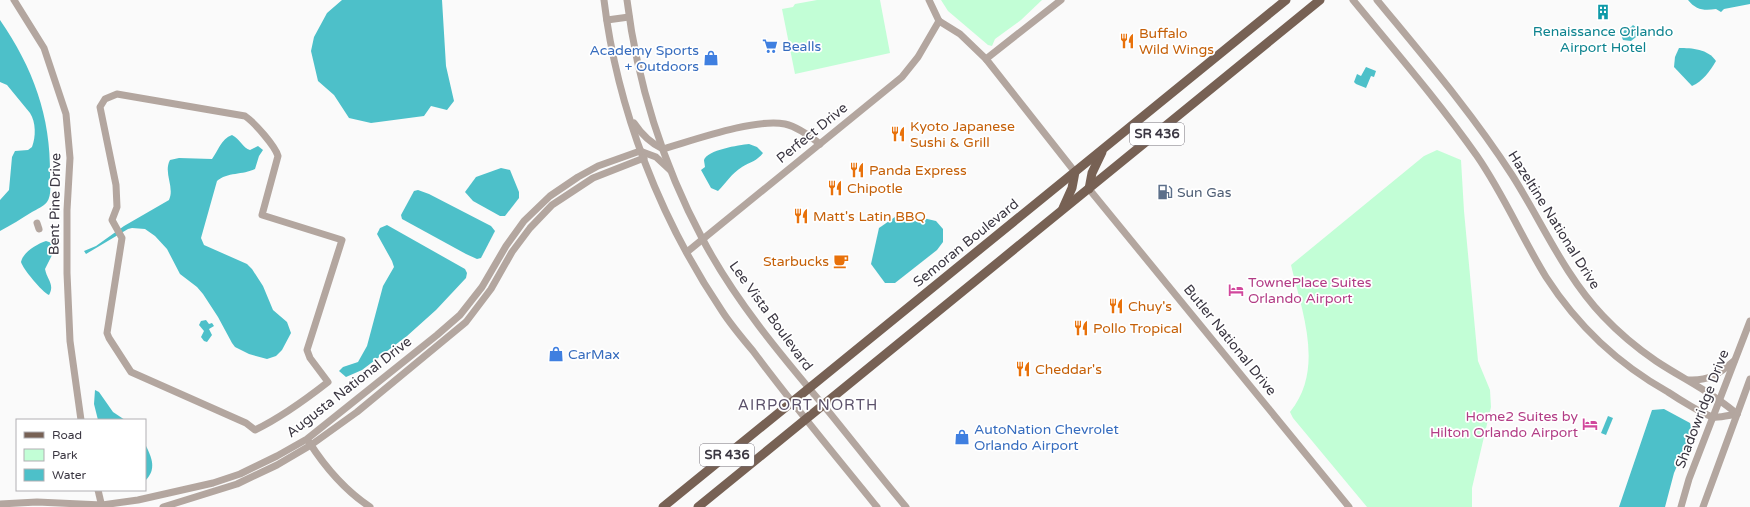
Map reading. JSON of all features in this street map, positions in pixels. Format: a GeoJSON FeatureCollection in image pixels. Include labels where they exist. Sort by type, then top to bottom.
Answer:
{"type":"FeatureCollection","features":[{"type":"Feature","properties":{"kind":"main road","name":"Semoran Boulevard"},"geometry":{"type":"LineString","coordinates":[[663,507],[1286,0]]}},
{"type":"Feature","properties":{"kind":"main road","name":"SR 436"},"geometry":{"type":"LineString","coordinates":[[698,507],[1320,0]]}},
{"type":"Feature","properties":{"kind":"main road"},"geometry":{"type":"LineString","coordinates":[[1089,189],[1092,173],[1103,149]]}},
{"type":"Feature","properties":{"kind":"main road"},"geometry":{"type":"LineString","coordinates":[[1060,212],[1072,188],[1075,172]]}},
{"type":"Feature","properties":{"kind":"street","name":"Bent Pine Drive"},"geometry":{"type":"LineString","coordinates":[[14,0],[44,48],[66,114],[70,158],[67,210],[67,273],[70,341],[81,419]]}},
{"type":"Feature","properties":{"kind":"street"},"geometry":{"type":"LineString","coordinates":[[604,0],[620,81],[642,155],[666,212],[687,252],[722,311],[792,402],[877,507]]}},
{"type":"Feature","properties":{"kind":"street","name":"Lee Vista Boulevard"},"geometry":{"type":"LineString","coordinates":[[627,0],[641,76],[650,111],[670,170],[702,239],[744,306],[808,389],[823,405],[906,507]]}},
{"type":"Feature","properties":{"kind":"street"},"geometry":{"type":"LineString","coordinates":[[929,0],[939,21],[960,34],[986,59],[1075,172]]}},
{"type":"Feature","properties":{"kind":"street"},"geometry":{"type":"LineString","coordinates":[[986,59],[1061,0]]}},
{"type":"Feature","properties":{"kind":"street"},"geometry":{"type":"LineString","coordinates":[[1353,0],[1446,114],[1477,156],[1506,204],[1546,276],[1579,321],[1605,348],[1641,376],[1713,417],[1737,414]]}},
{"type":"Feature","properties":{"kind":"street","name":"Hazeltine National Drive"},"geometry":{"type":"LineString","coordinates":[[1377,0],[1455,95],[1498,154],[1533,209],[1568,272],[1585,296],[1608,321],[1633,344],[1656,360],[1720,399],[1737,414]]}},
{"type":"Feature","properties":{"kind":"street"},"geometry":{"type":"LineString","coordinates":[[607,20],[629,17]]}},
{"type":"Feature","properties":{"kind":"street","name":"Perfect Drive"},"geometry":{"type":"LineString","coordinates":[[687,252],[902,77],[918,57],[939,21]]}},
{"type":"Feature","properties":{"kind":"street"},"geometry":{"type":"LineString","coordinates":[[117,94],[245,116],[251,120],[276,150],[278,156],[262,215],[342,240],[307,350],[310,358],[328,382],[291,410],[276,420],[256,430],[246,423],[131,372],[107,333],[122,238],[116,226],[112,220],[117,207],[116,185],[100,107],[105,99],[117,94]]}},
{"type":"Feature","properties":{"kind":"street"},"geometry":{"type":"LineString","coordinates":[[630,118],[644,137],[655,146],[663,149],[766,122],[786,124],[808,135],[820,144]]}},
{"type":"Feature","properties":{"kind":"street"},"geometry":{"type":"LineString","coordinates":[[642,155],[656,157],[670,170]]}},
{"type":"Feature","properties":{"kind":"street","name":"Augusta National Drive"},"geometry":{"type":"LineString","coordinates":[[0,504],[37,502],[102,506],[138,500],[213,483],[240,474],[271,459],[307,439],[460,315],[482,286],[506,246],[524,222],[550,196],[578,177],[598,166],[642,155]]}},
{"type":"Feature","properties":{"kind":"street","name":"Augusta National Drive"},"geometry":{"type":"LineString","coordinates":[[163,507],[237,484],[277,465],[311,445],[357,412],[466,322],[491,289],[512,252],[530,228],[552,205],[593,178],[642,155]]}},
{"type":"Feature","properties":{"kind":"street","name":"Butler National Drive"},"geometry":{"type":"LineString","coordinates":[[1089,189],[1349,507]]}},
{"type":"Feature","properties":{"kind":"street","name":"Shadowridge Drive"},"geometry":{"type":"LineString","coordinates":[[1682,507],[1690,480],[1713,417],[1750,321]]}},
{"type":"Feature","properties":{"kind":"street"},"geometry":{"type":"LineString","coordinates":[[1689,380],[1703,380],[1713,377],[1735,360]]}},
{"type":"Feature","properties":{"kind":"street"},"geometry":{"type":"LineString","coordinates":[[1703,507],[1750,379]]}},
{"type":"Feature","properties":{"kind":"street"},"geometry":{"type":"LineString","coordinates":[[307,439],[339,480],[358,499],[370,507]]}},
{"type":"Feature","properties":{"kind":"street"},"geometry":{"type":"LineString","coordinates":[[98,491],[102,506]]}},
{"type":"Feature","properties":{"kind":"green space"},"geometry":{"type":"Polygon","coordinates":[[[817,0],[880,0],[890,53],[795,74],[782,9],[793,7],[795,4],[817,0]]]}},
{"type":"Feature","properties":{"kind":"green space"},"geometry":{"type":"Polygon","coordinates":[[[941,0],[1042,0],[1021,20],[995,39],[992,46],[988,45],[948,11],[941,0]]]}},
{"type":"Feature","properties":{"kind":"green space"},"geometry":{"type":"Polygon","coordinates":[[[1437,150],[1461,160],[1464,211],[1478,361],[1490,390],[1491,407],[1472,488],[1472,507],[1367,507],[1293,418],[1290,412],[1301,395],[1309,359],[1305,321],[1291,265],[1424,156],[1437,150]]]}},
{"type":"Feature","properties":{"kind":"water"},"geometry":{"type":"Polygon","coordinates":[[[342,0],[442,0],[446,66],[454,101],[447,110],[431,106],[424,116],[371,123],[349,118],[334,95],[318,81],[311,51],[314,37],[327,13],[342,0]]]}},
{"type":"Feature","properties":{"kind":"water"},"geometry":{"type":"Polygon","coordinates":[[[1688,0],[1750,0],[1750,4],[1724,9],[1721,12],[1716,9],[1708,10],[1697,8],[1688,0]]]}},
{"type":"Feature","properties":{"kind":"water"},"geometry":{"type":"Polygon","coordinates":[[[0,20],[22,56],[38,93],[47,133],[50,196],[44,205],[0,231],[0,200],[9,190],[12,157],[15,151],[28,150],[32,147],[35,130],[30,113],[7,85],[0,82],[0,20]]]}},
{"type":"Feature","properties":{"kind":"water"},"geometry":{"type":"Polygon","coordinates":[[[1633,25],[1637,28],[1636,37],[1631,41],[1623,40],[1621,35],[1627,27],[1630,28],[1633,25]]]}},
{"type":"Feature","properties":{"kind":"water"},"geometry":{"type":"Polygon","coordinates":[[[1679,48],[1699,50],[1709,54],[1716,61],[1706,75],[1692,86],[1674,67],[1675,57],[1679,48]]]}},
{"type":"Feature","properties":{"kind":"water"},"geometry":{"type":"Polygon","coordinates":[[[1366,67],[1376,71],[1374,77],[1371,76],[1366,88],[1354,82],[1357,74],[1361,76],[1366,67]]]}},
{"type":"Feature","properties":{"kind":"water"},"geometry":{"type":"Polygon","coordinates":[[[232,135],[250,150],[258,146],[263,150],[259,156],[255,169],[225,176],[217,181],[201,238],[204,245],[247,264],[263,286],[273,310],[287,322],[291,333],[282,350],[276,356],[267,359],[249,354],[235,347],[203,294],[197,287],[180,274],[167,249],[155,236],[145,229],[128,229],[86,254],[84,251],[96,246],[124,226],[169,200],[171,190],[168,165],[170,160],[179,158],[212,159],[222,142],[232,135]]]}},
{"type":"Feature","properties":{"kind":"water"},"geometry":{"type":"Polygon","coordinates":[[[749,144],[757,147],[763,153],[761,156],[735,172],[718,191],[711,188],[701,170],[705,167],[704,160],[706,156],[724,149],[749,144]]]}},
{"type":"Feature","properties":{"kind":"water"},"geometry":{"type":"Polygon","coordinates":[[[501,168],[510,170],[519,192],[519,198],[505,216],[500,216],[473,201],[465,192],[476,177],[501,168]]]}},
{"type":"Feature","properties":{"kind":"water"},"geometry":{"type":"Polygon","coordinates":[[[418,190],[429,194],[491,226],[495,231],[481,258],[477,259],[466,254],[402,219],[401,215],[414,191],[418,190]]]}},
{"type":"Feature","properties":{"kind":"water"},"geometry":{"type":"Polygon","coordinates":[[[895,217],[923,218],[936,221],[943,229],[943,242],[937,250],[895,283],[885,283],[871,264],[879,228],[895,217]]]}},
{"type":"Feature","properties":{"kind":"water"},"geometry":{"type":"Polygon","coordinates":[[[387,225],[465,269],[467,273],[466,278],[436,310],[407,336],[362,370],[346,377],[339,371],[343,367],[358,362],[367,346],[383,286],[394,267],[377,234],[380,228],[387,225]]]}},
{"type":"Feature","properties":{"kind":"water"},"geometry":{"type":"Polygon","coordinates":[[[46,241],[52,243],[52,255],[45,269],[51,285],[49,295],[33,280],[21,262],[22,258],[27,252],[46,241]]]}},
{"type":"Feature","properties":{"kind":"water"},"geometry":{"type":"Polygon","coordinates":[[[206,320],[209,324],[212,323],[214,326],[209,329],[212,335],[207,342],[201,337],[204,331],[199,325],[201,321],[206,320]]]}},
{"type":"Feature","properties":{"kind":"water"},"geometry":{"type":"Polygon","coordinates":[[[95,390],[99,392],[113,412],[124,419],[98,419],[94,404],[95,390]]]}},
{"type":"Feature","properties":{"kind":"water"},"geometry":{"type":"Polygon","coordinates":[[[1664,409],[1690,423],[1692,431],[1674,473],[1665,507],[1619,507],[1652,410],[1664,409]]]}},
{"type":"Feature","properties":{"kind":"water"},"geometry":{"type":"Polygon","coordinates":[[[1608,416],[1613,418],[1606,435],[1601,433],[1608,416]]]}},
{"type":"Feature","properties":{"kind":"water"},"geometry":{"type":"Polygon","coordinates":[[[146,446],[152,463],[149,477],[146,480],[146,446]]]}},
{"type":"Feature","properties":{"kind":"place","name":"Renaissance Orlando Airport Hotel"},"geometry":{"type":"Point","coordinates":[1603,12]}},
{"type":"Feature","properties":{"kind":"place","name":"Buffalo Wild Wings"},"geometry":{"type":"Point","coordinates":[1127,41]}},
{"type":"Feature","properties":{"kind":"place","name":"Bealls"},"geometry":{"type":"Point","coordinates":[770,46]}},
{"type":"Feature","properties":{"kind":"place","name":"Academy Sports + Outdoors"},"geometry":{"type":"Point","coordinates":[711,58]}},
{"type":"Feature","properties":{"kind":"place","name":"Kyoto Japanese Sushi & Grill"},"geometry":{"type":"Point","coordinates":[898,134]}},
{"type":"Feature","properties":{"kind":"place","name":"Panda Express"},"geometry":{"type":"Point","coordinates":[857,170]}},
{"type":"Feature","properties":{"kind":"place","name":"Chipotle"},"geometry":{"type":"Point","coordinates":[835,188]}},
{"type":"Feature","properties":{"kind":"place","name":"Sun Gas"},"geometry":{"type":"Point","coordinates":[1165,192]}},
{"type":"Feature","properties":{"kind":"place","name":"Matt's Latin BBQ"},"geometry":{"type":"Point","coordinates":[801,216]}},
{"type":"Feature","properties":{"kind":"place","name":"Starbucks"},"geometry":{"type":"Point","coordinates":[841,261]}},
{"type":"Feature","properties":{"kind":"place","name":"TownePlace Suites Orlando Airport"},"geometry":{"type":"Point","coordinates":[1236,290]}},
{"type":"Feature","properties":{"kind":"place","name":"Chuy's"},"geometry":{"type":"Point","coordinates":[1116,306]}},
{"type":"Feature","properties":{"kind":"place","name":"Pollo Tropical"},"geometry":{"type":"Point","coordinates":[1081,328]}},
{"type":"Feature","properties":{"kind":"place","name":"CarMax"},"geometry":{"type":"Point","coordinates":[556,354]}},
{"type":"Feature","properties":{"kind":"place","name":"Cheddar's"},"geometry":{"type":"Point","coordinates":[1023,369]}},
{"type":"Feature","properties":{"kind":"place","name":"Home2 Suites by Hilton Orlando Airport"},"geometry":{"type":"Point","coordinates":[1590,424]}},
{"type":"Feature","properties":{"kind":"place","name":"AutoNation Chevrolet Orlando Airport"},"geometry":{"type":"Point","coordinates":[962,437]}},
{"type":"Feature","properties":{"kind":"district","name":"AIRPORT NORTH"},"geometry":{"type":"Point","coordinates":[808,405]}}]}
